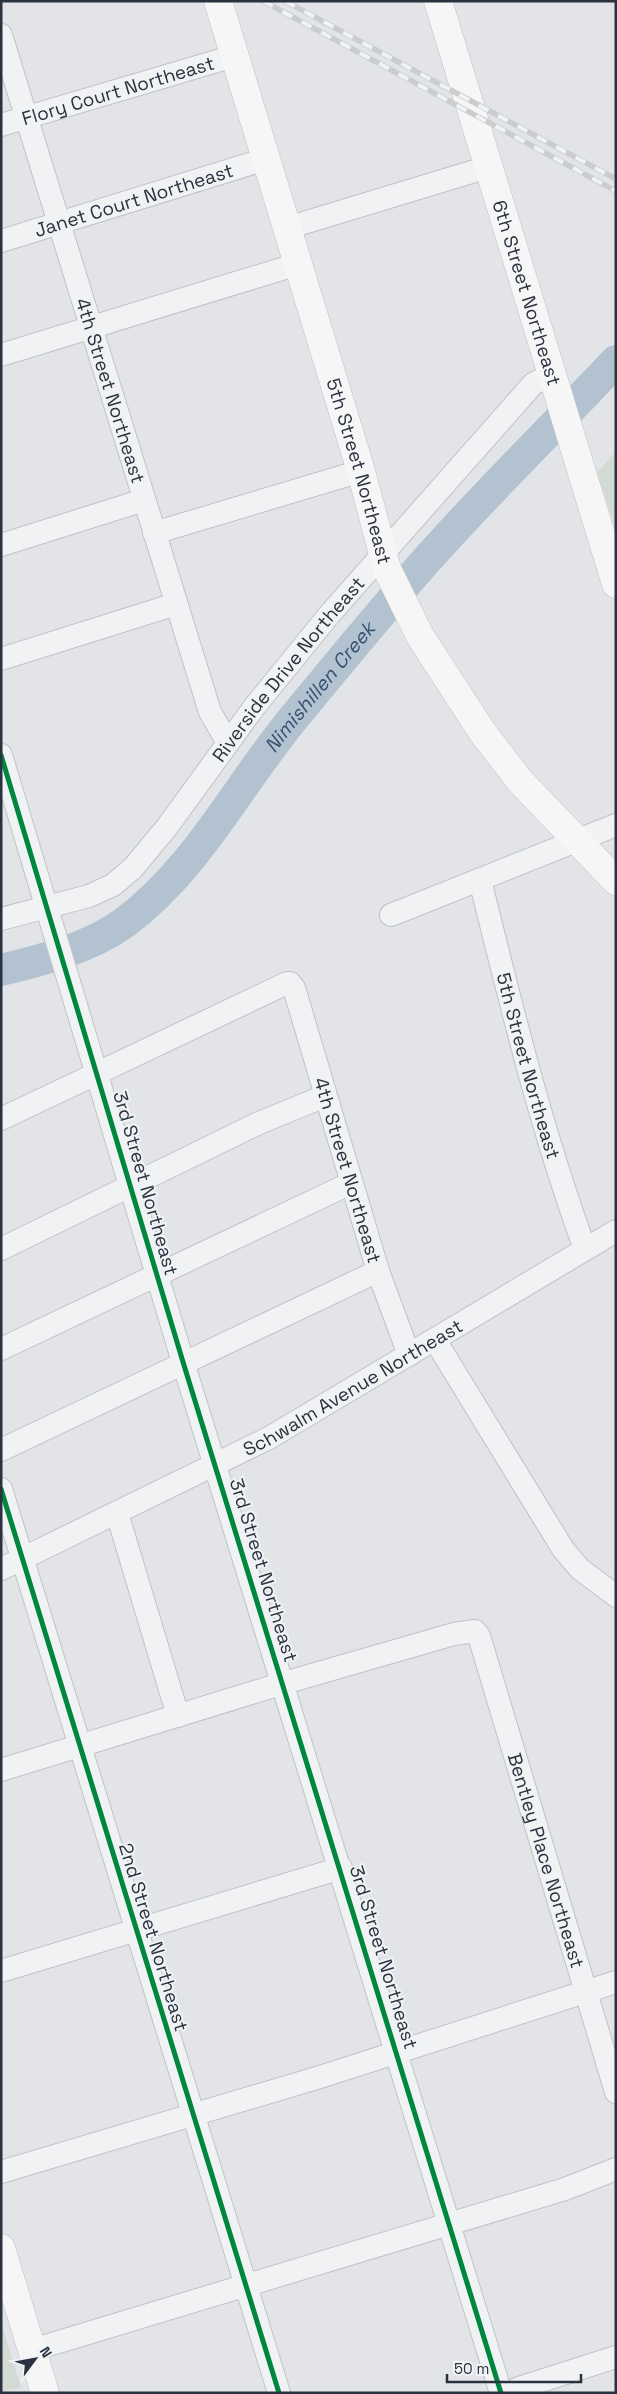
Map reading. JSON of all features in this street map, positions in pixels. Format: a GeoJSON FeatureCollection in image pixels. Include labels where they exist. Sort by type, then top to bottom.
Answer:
{"type":"FeatureCollection","features":[{"type":"Feature","properties":{"kind":"main road","name":"5th Street Northeast"},"geometry":{"type":"LineString","coordinates":[[218,1],[361,471],[384,561],[420,636],[499,755],[520,781],[616,881]]}},
{"type":"Feature","properties":{"kind":"main road","name":"6th Street Northeast"},"geometry":{"type":"LineString","coordinates":[[438,1],[616,584]]}},
{"type":"Feature","properties":{"kind":"main road"},"geometry":{"type":"LineString","coordinates":[[1,2248],[7,2288],[32,2350],[45,2393]]}},
{"type":"Feature","properties":{"kind":"street","name":"4th Street Northeast"},"geometry":{"type":"LineString","coordinates":[[1,35],[210,712],[228,743]]}},
{"type":"Feature","properties":{"kind":"street","name":"Flory Court Northeast"},"geometry":{"type":"LineString","coordinates":[[1,125],[234,56]]}},
{"type":"Feature","properties":{"kind":"street","name":"Janet Court Northeast"},"geometry":{"type":"LineString","coordinates":[[1,241],[266,160]]}},
{"type":"Feature","properties":{"kind":"street"},"geometry":{"type":"LineString","coordinates":[[287,228],[488,167]]}},
{"type":"Feature","properties":{"kind":"street"},"geometry":{"type":"LineString","coordinates":[[1,355],[91,329],[298,264]]}},
{"type":"Feature","properties":{"kind":"street","name":"Riverside Drive Northeast"},"geometry":{"type":"LineString","coordinates":[[1,919],[50,913],[101,891],[133,868],[316,630],[384,561],[534,384],[552,379]]}},
{"type":"Feature","properties":{"kind":"street"},"geometry":{"type":"LineString","coordinates":[[154,533],[361,471]]}},
{"type":"Feature","properties":{"kind":"street"},"geometry":{"type":"LineString","coordinates":[[1,545],[144,500]]}},
{"type":"Feature","properties":{"kind":"street"},"geometry":{"type":"LineString","coordinates":[[1,659],[176,604]]}},
{"type":"Feature","properties":{"kind":"street","name":"3rd Street Northeast"},"geometry":{"type":"LineString","coordinates":[[1,755],[98,1072],[183,1362],[284,1683],[501,2393]]}},
{"type":"Feature","properties":{"kind":"street"},"geometry":{"type":"LineString","coordinates":[[392,915],[616,825]]}},
{"type":"Feature","properties":{"kind":"street","name":"5th Street Northeast"},"geometry":{"type":"LineString","coordinates":[[480,880],[525,1059],[560,1180],[585,1249]]}},
{"type":"Feature","properties":{"kind":"street","name":"4th Street Northeast"},"geometry":{"type":"LineString","coordinates":[[98,1072],[290,983],[294,988],[378,1271],[409,1356]]}},
{"type":"Feature","properties":{"kind":"street"},"geometry":{"type":"LineString","coordinates":[[1,1119],[98,1072]]}},
{"type":"Feature","properties":{"kind":"street"},"geometry":{"type":"LineString","coordinates":[[1,1249],[132,1187],[259,1123],[325,1096]]}},
{"type":"Feature","properties":{"kind":"street"},"geometry":{"type":"LineString","coordinates":[[1,1350],[351,1183]]}},
{"type":"Feature","properties":{"kind":"street","name":"Schwalm Avenue Northeast"},"geometry":{"type":"LineString","coordinates":[[1,1569],[216,1466],[269,1438],[616,1231]]}},
{"type":"Feature","properties":{"kind":"street"},"geometry":{"type":"LineString","coordinates":[[1,1450],[378,1271]]}},
{"type":"Feature","properties":{"kind":"street"},"geometry":{"type":"LineString","coordinates":[[435,1340],[563,1549],[580,1569],[616,1596]]}},
{"type":"Feature","properties":{"kind":"street","name":"2nd Street Northeast"},"geometry":{"type":"LineString","coordinates":[[1,1489],[279,2393]]}},
{"type":"Feature","properties":{"kind":"street"},"geometry":{"type":"LineString","coordinates":[[118,1513],[178,1716]]}},
{"type":"Feature","properties":{"kind":"street","name":"Bentley Place Northeast"},"geometry":{"type":"LineString","coordinates":[[284,1683],[454,1634],[475,1631],[479,1636],[616,2092]]}},
{"type":"Feature","properties":{"kind":"street"},"geometry":{"type":"LineString","coordinates":[[1,1770],[284,1683]]}},
{"type":"Feature","properties":{"kind":"street"},"geometry":{"type":"LineString","coordinates":[[1,1971],[341,1868]]}},
{"type":"Feature","properties":{"kind":"street"},"geometry":{"type":"LineString","coordinates":[[1,2172],[397,2052],[616,1982]]}},
{"type":"Feature","properties":{"kind":"street"},"geometry":{"type":"LineString","coordinates":[[32,2350],[565,2189],[616,2169]]}},
{"type":"Feature","properties":{"kind":"street"},"geometry":{"type":"LineString","coordinates":[[509,2393],[519,2388],[616,2357]]}},
{"type":"Feature","properties":{"kind":"shaded area"},"geometry":{"type":"Polygon","coordinates":[[[616,452],[616,529],[597,472],[616,452]]]}},
{"type":"Feature","properties":{"kind":"shaded area"},"geometry":{"type":"Polygon","coordinates":[[[1,2322],[21,2388],[1,2391],[1,2322]]]}},
{"type":"Feature","properties":{"kind":"waterway","name":"Nimishillen Creek"},"geometry":{"type":"LineString","coordinates":[[1,970],[81,946],[124,923],[150,901],[174,877],[216,824],[275,741],[408,582],[447,537],[616,361]]}},
{"type":"Feature","properties":{"kind":"railway"},"geometry":{"type":"LineString","coordinates":[[263,1],[616,191]]}},
{"type":"Feature","properties":{"kind":"railway"},"geometry":{"type":"LineString","coordinates":[[285,1],[616,179]]}},
{"type":"Feature","properties":{"kind":"cycle path"},"geometry":{"type":"LineString","coordinates":[[1,755],[183,1362],[501,2393]]}},
{"type":"Feature","properties":{"kind":"cycle path"},"geometry":{"type":"LineString","coordinates":[[1,1489],[279,2393]]}}]}
